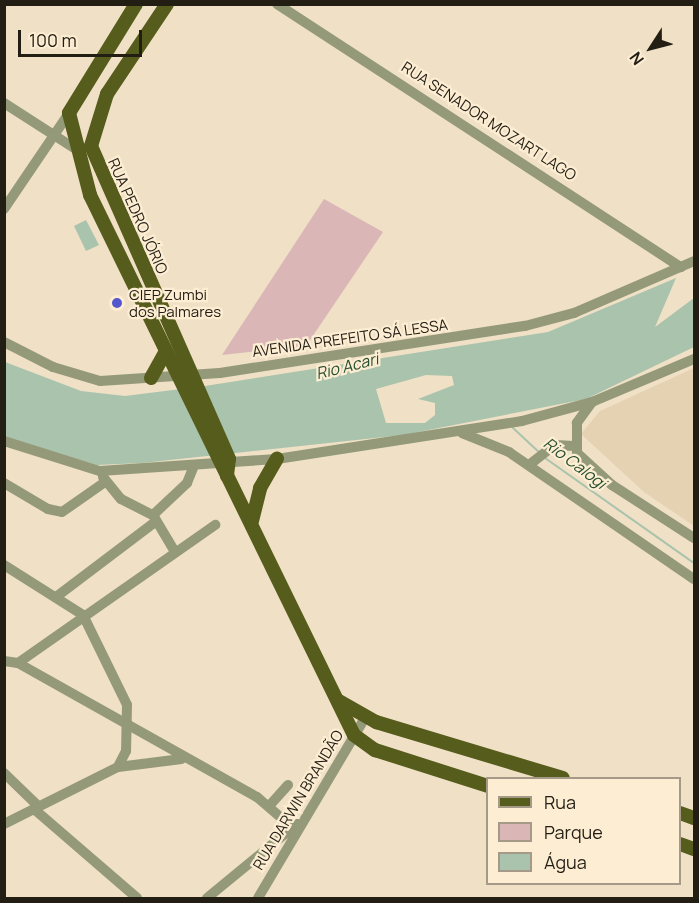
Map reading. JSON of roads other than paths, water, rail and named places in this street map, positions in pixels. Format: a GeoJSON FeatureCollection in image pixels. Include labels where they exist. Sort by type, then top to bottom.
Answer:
{"type":"FeatureCollection","features":[{"type":"Feature","properties":{"kind":"main road"},"geometry":{"type":"LineString","coordinates":[[136,4],[69,113],[74,148],[90,195],[165,353],[186,378],[224,465],[354,735],[375,750],[486,785]]}},
{"type":"Feature","properties":{"kind":"main road","name":"RUA PEDRO JÓRIO"},"geometry":{"type":"LineString","coordinates":[[166,4],[118,74],[96,118],[91,146],[186,378]]}},
{"type":"Feature","properties":{"kind":"main road"},"geometry":{"type":"LineString","coordinates":[[98,63],[118,74]]}},
{"type":"Feature","properties":{"kind":"main road"},"geometry":{"type":"LineString","coordinates":[[152,378],[165,353]]}},
{"type":"Feature","properties":{"kind":"main road"},"geometry":{"type":"LineString","coordinates":[[252,521],[260,488],[277,459]]}},
{"type":"Feature","properties":{"kind":"main road"},"geometry":{"type":"LineString","coordinates":[[336,698],[365,718],[559,777]]}},
{"type":"Feature","properties":{"kind":"street","name":"RUA SENADOR MOZART LAGO"},"geometry":{"type":"LineString","coordinates":[[277,4],[681,267]]}},
{"type":"Feature","properties":{"kind":"street"},"geometry":{"type":"LineString","coordinates":[[4,103],[74,148]]}},
{"type":"Feature","properties":{"kind":"street"},"geometry":{"type":"LineString","coordinates":[[4,209],[69,113]]}},
{"type":"Feature","properties":{"kind":"street","name":"AVENIDA PREFEITO SÁ LESSA"},"geometry":{"type":"LineString","coordinates":[[4,342],[82,377],[117,382],[152,378],[186,378],[525,326],[574,313],[694,261]]}},
{"type":"Feature","properties":{"kind":"street"},"geometry":{"type":"LineString","coordinates":[[4,441],[100,471],[193,468],[277,459],[522,421],[592,402],[694,359]]}},
{"type":"Feature","properties":{"kind":"street"},"geometry":{"type":"LineString","coordinates":[[574,446],[577,423],[592,402]]}},
{"type":"Feature","properties":{"kind":"street"},"geometry":{"type":"LineString","coordinates":[[459,432],[499,446],[694,579]]}},
{"type":"Feature","properties":{"kind":"street"},"geometry":{"type":"LineString","coordinates":[[529,465],[559,444],[574,446],[612,485],[694,538]]}},
{"type":"Feature","properties":{"kind":"street"},"geometry":{"type":"LineString","coordinates":[[56,597],[153,519],[187,483],[193,468]]}},
{"type":"Feature","properties":{"kind":"street"},"geometry":{"type":"LineString","coordinates":[[100,471],[105,482],[121,499],[153,519],[175,552]]}},
{"type":"Feature","properties":{"kind":"street"},"geometry":{"type":"LineString","coordinates":[[4,483],[48,509],[62,512],[105,482]]}},
{"type":"Feature","properties":{"kind":"street"},"geometry":{"type":"LineString","coordinates":[[18,663],[83,615],[215,525]]}},
{"type":"Feature","properties":{"kind":"street"},"geometry":{"type":"LineString","coordinates":[[4,565],[83,615],[127,705],[129,726],[118,767]]}},
{"type":"Feature","properties":{"kind":"street"},"geometry":{"type":"LineString","coordinates":[[4,661],[18,663],[129,726],[181,759],[270,805],[292,827]]}},
{"type":"Feature","properties":{"kind":"street","name":"RUA DARWIN BRANDÃO"},"geometry":{"type":"LineString","coordinates":[[258,898],[302,820],[365,718]]}},
{"type":"Feature","properties":{"kind":"street"},"geometry":{"type":"LineString","coordinates":[[4,824],[118,767],[181,759]]}},
{"type":"Feature","properties":{"kind":"street"},"geometry":{"type":"LineString","coordinates":[[4,773],[36,807],[137,898]]}},
{"type":"Feature","properties":{"kind":"street"},"geometry":{"type":"LineString","coordinates":[[270,805],[288,785]]}},
{"type":"Feature","properties":{"kind":"street"},"geometry":{"type":"LineString","coordinates":[[207,898],[302,820]]}},
{"type":"Feature","properties":{"kind":"water"},"geometry":{"type":"Polygon","coordinates":[[[86,220],[99,245],[86,251],[74,226],[86,220]]]}},
{"type":"Feature","properties":{"kind":"water","name":"Rio Acari"},"geometry":{"type":"Polygon","coordinates":[[[676,278],[655,327],[694,298],[694,347],[586,399],[403,435],[142,463],[97,465],[5,437],[5,362],[81,391],[125,396],[205,386],[548,332],[676,278]],[[426,375],[376,389],[386,423],[425,423],[435,415],[435,403],[418,399],[454,385],[452,376],[426,375]]]}},
{"type":"Feature","properties":{"kind":"waterway","name":"Rio Calogi"},"geometry":{"type":"LineString","coordinates":[[512,427],[539,452]]}},
{"type":"Feature","properties":{"kind":"waterway","name":"Rio Calogi"},"geometry":{"type":"LineString","coordinates":[[545,458],[694,563]]}},
{"type":"Feature","properties":{"kind":"place","name":"CIEP Zumbi dos Palmares"},"geometry":{"type":"Point","coordinates":[117,303]}}]}
